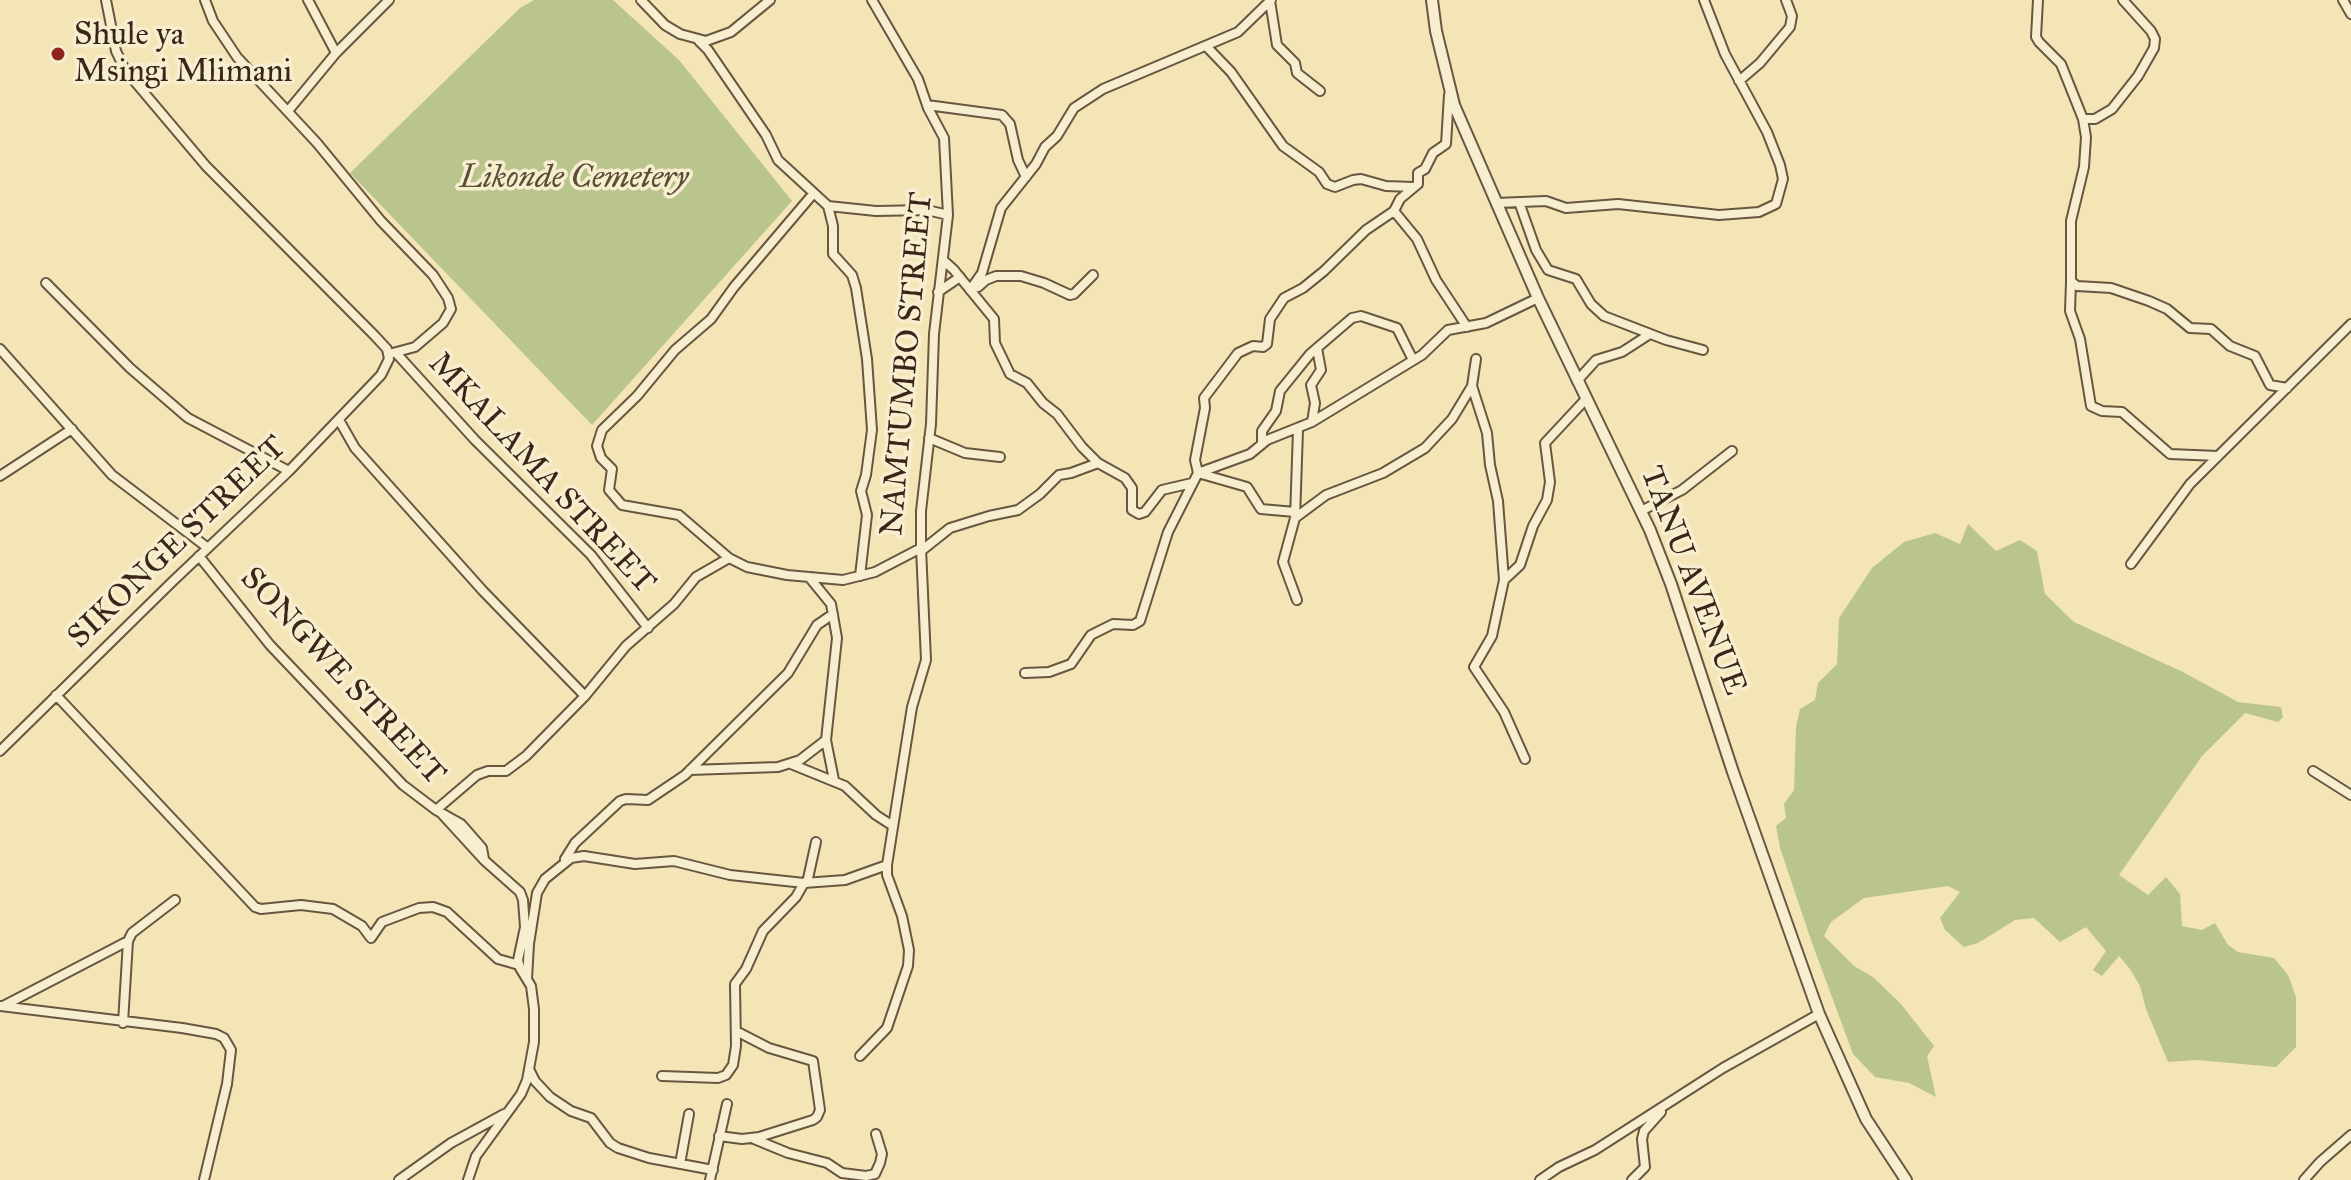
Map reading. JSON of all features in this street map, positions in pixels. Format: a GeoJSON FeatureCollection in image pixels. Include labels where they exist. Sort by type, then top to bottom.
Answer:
{"type":"FeatureCollection","features":[{"type":"Feature","properties":{"kind":"street","name":"MKALAMA STREET"},"geometry":{"type":"LineString","coordinates":[[106,0],[116,51],[125,70],[206,166],[591,555],[648,628]]}},
{"type":"Feature","properties":{"kind":"street"},"geometry":{"type":"LineString","coordinates":[[205,0],[213,21],[230,47],[381,221],[433,275],[448,298],[451,309],[443,323],[415,347],[393,354]]}},
{"type":"Feature","properties":{"kind":"street"},"geometry":{"type":"LineString","coordinates":[[308,0],[336,53]]}},
{"type":"Feature","properties":{"kind":"street"},"geometry":{"type":"LineString","coordinates":[[288,111],[336,53],[389,0]]}},
{"type":"Feature","properties":{"kind":"street"},"geometry":{"type":"LineString","coordinates":[[641,0],[665,25],[699,41],[713,40],[731,32],[770,0]]}},
{"type":"Feature","properties":{"kind":"street","name":"NAMTUMBO STREET"},"geometry":{"type":"LineString","coordinates":[[813,194],[727,295],[711,319],[675,350],[637,396],[602,430],[598,452],[612,469],[609,490],[622,505],[640,511],[679,515],[729,558],[761,571],[843,580],[888,567],[921,550],[921,511],[938,292],[948,215],[946,149],[918,79],[872,0]]}},
{"type":"Feature","properties":{"kind":"street","name":"TANU AVENUE"},"geometry":{"type":"LineString","coordinates":[[1432,0],[1436,31],[1457,113],[1538,298],[1641,511],[1671,584],[1733,772],[1819,1014],[1866,1119],[1906,1180]]}},
{"type":"Feature","properties":{"kind":"street"},"geometry":{"type":"LineString","coordinates":[[1496,203],[1546,201],[1566,208],[1618,204],[1719,215],[1759,212],[1776,204],[1782,187],[1780,165],[1767,132],[1725,54],[1704,0]]}},
{"type":"Feature","properties":{"kind":"street"},"geometry":{"type":"LineString","coordinates":[[1739,81],[1760,63],[1790,27],[1792,16],[1786,0]]}},
{"type":"Feature","properties":{"kind":"street"},"geometry":{"type":"LineString","coordinates":[[2038,0],[2036,37],[2061,64],[2083,119],[2087,153],[2071,221],[2069,276],[2070,311],[2080,339],[2091,406],[2102,411],[2122,412],[2167,453],[2218,456]]}},
{"type":"Feature","properties":{"kind":"street"},"geometry":{"type":"LineString","coordinates":[[2083,119],[2095,119],[2112,109],[2138,76],[2154,48],[2155,39],[2151,31],[2123,0]]}},
{"type":"Feature","properties":{"kind":"street"},"geometry":{"type":"LineString","coordinates":[[2343,0],[2351,14]]}},
{"type":"Feature","properties":{"kind":"street"},"geometry":{"type":"LineString","coordinates":[[971,292],[982,273],[1001,208],[1045,147],[1057,136],[1070,112],[1103,89],[1238,32],[1270,1]]}},
{"type":"Feature","properties":{"kind":"street"},"geometry":{"type":"LineString","coordinates":[[1270,1],[1277,45],[1295,63],[1297,73],[1320,91]]}},
{"type":"Feature","properties":{"kind":"street"},"geometry":{"type":"LineString","coordinates":[[699,41],[766,135],[778,160],[828,206],[876,211],[927,210],[948,215]]}},
{"type":"Feature","properties":{"kind":"street"},"geometry":{"type":"LineString","coordinates":[[1206,46],[1231,72],[1283,146],[1319,172],[1327,184],[1335,187],[1361,179],[1386,186],[1413,187]]}},
{"type":"Feature","properties":{"kind":"street"},"geometry":{"type":"LineString","coordinates":[[1198,473],[1195,460],[1204,398],[1211,385],[1238,353],[1267,344],[1270,319],[1284,298],[1303,288],[1366,230],[1394,211],[1397,202],[1418,184],[1418,173],[1425,169],[1431,156],[1446,144],[1450,90]]}},
{"type":"Feature","properties":{"kind":"street"},"geometry":{"type":"LineString","coordinates":[[927,105],[1002,115],[1010,124],[1018,160],[1026,177]]}},
{"type":"Feature","properties":{"kind":"street"},"geometry":{"type":"LineString","coordinates":[[1519,202],[1536,250],[1548,270],[1576,279],[1591,304],[1604,316],[1703,350]]}},
{"type":"Feature","properties":{"kind":"street"},"geometry":{"type":"LineString","coordinates":[[828,206],[833,226],[833,254],[852,275],[867,359],[872,430],[861,491],[867,515],[860,576]]}},
{"type":"Feature","properties":{"kind":"street"},"geometry":{"type":"LineString","coordinates":[[1394,211],[1417,239],[1436,280],[1467,327]]}},
{"type":"Feature","properties":{"kind":"street"},"geometry":{"type":"LineString","coordinates":[[943,260],[994,319],[995,343],[1008,371],[1027,383],[1098,463],[1125,478],[1132,488],[1132,510],[1139,514],[1145,512],[1162,490],[1192,483]]}},
{"type":"Feature","properties":{"kind":"street"},"geometry":{"type":"LineString","coordinates":[[971,292],[986,280],[1007,275],[1035,280],[1070,295],[1093,275]]}},
{"type":"Feature","properties":{"kind":"street"},"geometry":{"type":"LineString","coordinates":[[938,292],[960,277]]}},
{"type":"Feature","properties":{"kind":"street"},"geometry":{"type":"LineString","coordinates":[[2071,282],[2077,286],[2111,288],[2158,304],[2190,328],[2211,329],[2230,346],[2255,356],[2270,385],[2287,388]]}},
{"type":"Feature","properties":{"kind":"street"},"geometry":{"type":"LineString","coordinates":[[46,283],[130,368],[188,418],[289,471]]}},
{"type":"Feature","properties":{"kind":"street"},"geometry":{"type":"LineString","coordinates":[[1025,673],[1049,672],[1071,664],[1091,635],[1113,624],[1133,625],[1140,621],[1168,532],[1198,473],[1250,454],[1262,444],[1312,422],[1425,352],[1448,330],[1486,323],[1538,298]]}},
{"type":"Feature","properties":{"kind":"street"},"geometry":{"type":"LineString","coordinates":[[1262,444],[1262,431],[1276,411],[1280,391],[1317,348],[1349,321],[1361,316],[1397,328],[1413,360]]}},
{"type":"Feature","properties":{"kind":"street"},"geometry":{"type":"LineString","coordinates":[[2131,564],[2190,484],[2351,324]]}},
{"type":"Feature","properties":{"kind":"street"},"geometry":{"type":"LineString","coordinates":[[1577,381],[1596,360],[1622,352],[1650,334]]}},
{"type":"Feature","properties":{"kind":"street"},"geometry":{"type":"LineString","coordinates":[[1312,422],[1315,403],[1311,385],[1321,370],[1317,348]]}},
{"type":"Feature","properties":{"kind":"street"},"geometry":{"type":"LineString","coordinates":[[0,349],[112,475],[208,548]]}},
{"type":"Feature","properties":{"kind":"street","name":"MKALAMA STREET"},"geometry":{"type":"LineString","coordinates":[[386,367],[393,354]]}},
{"type":"Feature","properties":{"kind":"street"},"geometry":{"type":"LineString","coordinates":[[1198,473],[1247,487],[1261,509],[1295,515],[1326,495],[1383,473],[1425,448],[1452,419],[1472,386],[1476,359]]}},
{"type":"Feature","properties":{"kind":"street","name":"SIKONGE STREET"},"geometry":{"type":"LineString","coordinates":[[0,751],[289,471],[386,367]]}},
{"type":"Feature","properties":{"kind":"street"},"geometry":{"type":"LineString","coordinates":[[1472,386],[1487,433],[1498,501],[1504,580],[1492,636],[1474,667],[1504,712],[1525,759]]}},
{"type":"Feature","properties":{"kind":"street"},"geometry":{"type":"LineString","coordinates":[[1504,580],[1520,565],[1533,526],[1547,500],[1550,475],[1545,443],[1586,399]]}},
{"type":"Feature","properties":{"kind":"street"},"geometry":{"type":"LineString","coordinates":[[339,420],[355,448],[483,591],[585,696]]}},
{"type":"Feature","properties":{"kind":"street"},"geometry":{"type":"LineString","coordinates":[[0,476],[72,429]]}},
{"type":"Feature","properties":{"kind":"street"},"geometry":{"type":"LineString","coordinates":[[1297,600],[1283,562],[1295,515],[1298,430]]}},
{"type":"Feature","properties":{"kind":"street"},"geometry":{"type":"LineString","coordinates":[[929,438],[965,453],[1000,457]]}},
{"type":"Feature","properties":{"kind":"street"},"geometry":{"type":"LineString","coordinates":[[1641,511],[1682,490],[1732,451]]}},
{"type":"Feature","properties":{"kind":"street"},"geometry":{"type":"LineString","coordinates":[[860,1056],[887,1028],[908,966],[909,950],[902,916],[887,875],[887,865],[912,707],[926,660],[921,550],[950,528],[1018,510],[1059,475],[1098,463]]}},
{"type":"Feature","properties":{"kind":"street","name":"SONGWE STREET"},"geometry":{"type":"LineString","coordinates":[[199,556],[270,645],[403,785],[466,830],[482,848],[484,860],[517,888],[523,900],[525,927],[519,948],[519,965]]}},
{"type":"Feature","properties":{"kind":"street"},"geometry":{"type":"LineString","coordinates":[[439,812],[477,775],[511,768],[585,696],[626,646],[674,604],[696,577],[729,558]]}},
{"type":"Feature","properties":{"kind":"street"},"geometry":{"type":"LineString","coordinates":[[809,577],[823,592],[833,614],[837,638],[826,740],[834,780]]}},
{"type":"Feature","properties":{"kind":"street"},"geometry":{"type":"LineString","coordinates":[[562,864],[575,843],[620,801],[651,799],[690,770],[788,673],[817,625],[833,614]]}},
{"type":"Feature","properties":{"kind":"street"},"geometry":{"type":"LineString","coordinates":[[56,695],[255,907],[301,905],[333,909],[362,926],[371,938],[382,922],[419,908],[433,907],[447,912],[498,959],[519,965],[533,995],[535,1023],[530,1071],[521,1094],[476,1156],[468,1180]]}},
{"type":"Feature","properties":{"kind":"street"},"geometry":{"type":"LineString","coordinates":[[690,770],[766,768],[791,764],[826,740]]}},
{"type":"Feature","properties":{"kind":"street"},"geometry":{"type":"LineString","coordinates":[[791,764],[845,786],[876,815],[893,826]]}},
{"type":"Feature","properties":{"kind":"street"},"geometry":{"type":"LineString","coordinates":[[2313,771],[2351,795]]}},
{"type":"Feature","properties":{"kind":"street"},"geometry":{"type":"LineString","coordinates":[[662,1076],[723,1078],[733,1065],[735,984],[748,965],[763,931],[806,883],[816,842]]}},
{"type":"Feature","properties":{"kind":"street"},"geometry":{"type":"LineString","coordinates":[[527,979],[537,893],[545,879],[571,858],[584,856],[635,864],[674,861],[730,875],[806,883],[845,880],[887,865]]}},
{"type":"Feature","properties":{"kind":"street"},"geometry":{"type":"LineString","coordinates":[[123,1023],[128,941],[143,922],[175,900]]}},
{"type":"Feature","properties":{"kind":"street"},"geometry":{"type":"LineString","coordinates":[[1,1006],[128,941]]}},
{"type":"Feature","properties":{"kind":"street"},"geometry":{"type":"LineString","coordinates":[[1,1006],[216,1034],[229,1045],[231,1057],[204,1178],[214,1180]]}},
{"type":"Feature","properties":{"kind":"street"},"geometry":{"type":"LineString","coordinates":[[1540,1180],[1595,1150],[1734,1061],[1819,1014]]}},
{"type":"Feature","properties":{"kind":"street"},"geometry":{"type":"LineString","coordinates":[[736,1031],[769,1048],[814,1063],[820,1110],[817,1117],[753,1139]]}},
{"type":"Feature","properties":{"kind":"street"},"geometry":{"type":"LineString","coordinates":[[530,1071],[550,1097],[571,1111],[591,1118],[610,1143],[618,1148],[711,1175],[727,1104]]}},
{"type":"Feature","properties":{"kind":"street"},"geometry":{"type":"LineString","coordinates":[[1632,1180],[1645,1167],[1644,1131],[1666,1105]]}},
{"type":"Feature","properties":{"kind":"street"},"geometry":{"type":"LineString","coordinates":[[399,1180],[451,1143],[508,1112]]}},
{"type":"Feature","properties":{"kind":"street"},"geometry":{"type":"LineString","coordinates":[[680,1164],[689,1114]]}},
{"type":"Feature","properties":{"kind":"street"},"geometry":{"type":"LineString","coordinates":[[719,1136],[753,1139],[836,1168],[847,1175],[875,1174],[882,1154],[876,1134]]}},
{"type":"Feature","properties":{"kind":"street"},"geometry":{"type":"LineString","coordinates":[[2304,1180],[2351,1135]]}},
{"type":"Feature","properties":{"kind":"street"},"geometry":{"type":"LineString","coordinates":[[836,1168],[836,1180]]}},
{"type":"Feature","properties":{"kind":"green space","name":"Likonde Cemetery"},"geometry":{"type":"Polygon","coordinates":[[[534,0],[613,0],[679,60],[792,201],[592,425],[350,173],[520,8],[534,0]]]}},
{"type":"Feature","properties":{"kind":"green space"},"geometry":{"type":"Polygon","coordinates":[[[1968,524],[1996,551],[2020,540],[2037,551],[2045,594],[2074,622],[2183,672],[2238,702],[2281,707],[2283,717],[2278,722],[2245,713],[2202,756],[2119,875],[2148,895],[2166,877],[2180,894],[2182,926],[2202,930],[2215,923],[2228,945],[2238,952],[2274,958],[2288,975],[2296,997],[2296,1047],[2276,1067],[2196,1060],[2168,1062],[2140,986],[2130,969],[2119,956],[2102,976],[2093,970],[2106,951],[2086,927],[2060,942],[2034,918],[2015,920],[1978,943],[1964,947],[1945,930],[1940,918],[1960,892],[1948,886],[1864,898],[1831,922],[1824,936],[1854,966],[1873,977],[1901,1004],[1934,1046],[1927,1056],[1936,1097],[1909,1083],[1875,1077],[1853,1054],[1812,943],[1780,848],[1776,826],[1786,818],[1784,804],[1794,790],[1796,727],[1800,709],[1815,700],[1818,683],[1837,664],[1839,618],[1872,568],[1904,542],[1935,533],[1960,544],[1968,524]]]}},
{"type":"Feature","properties":{"kind":"place","name":"Shule ya Msingi Mlimani"},"geometry":{"type":"Point","coordinates":[58,54]}}]}
